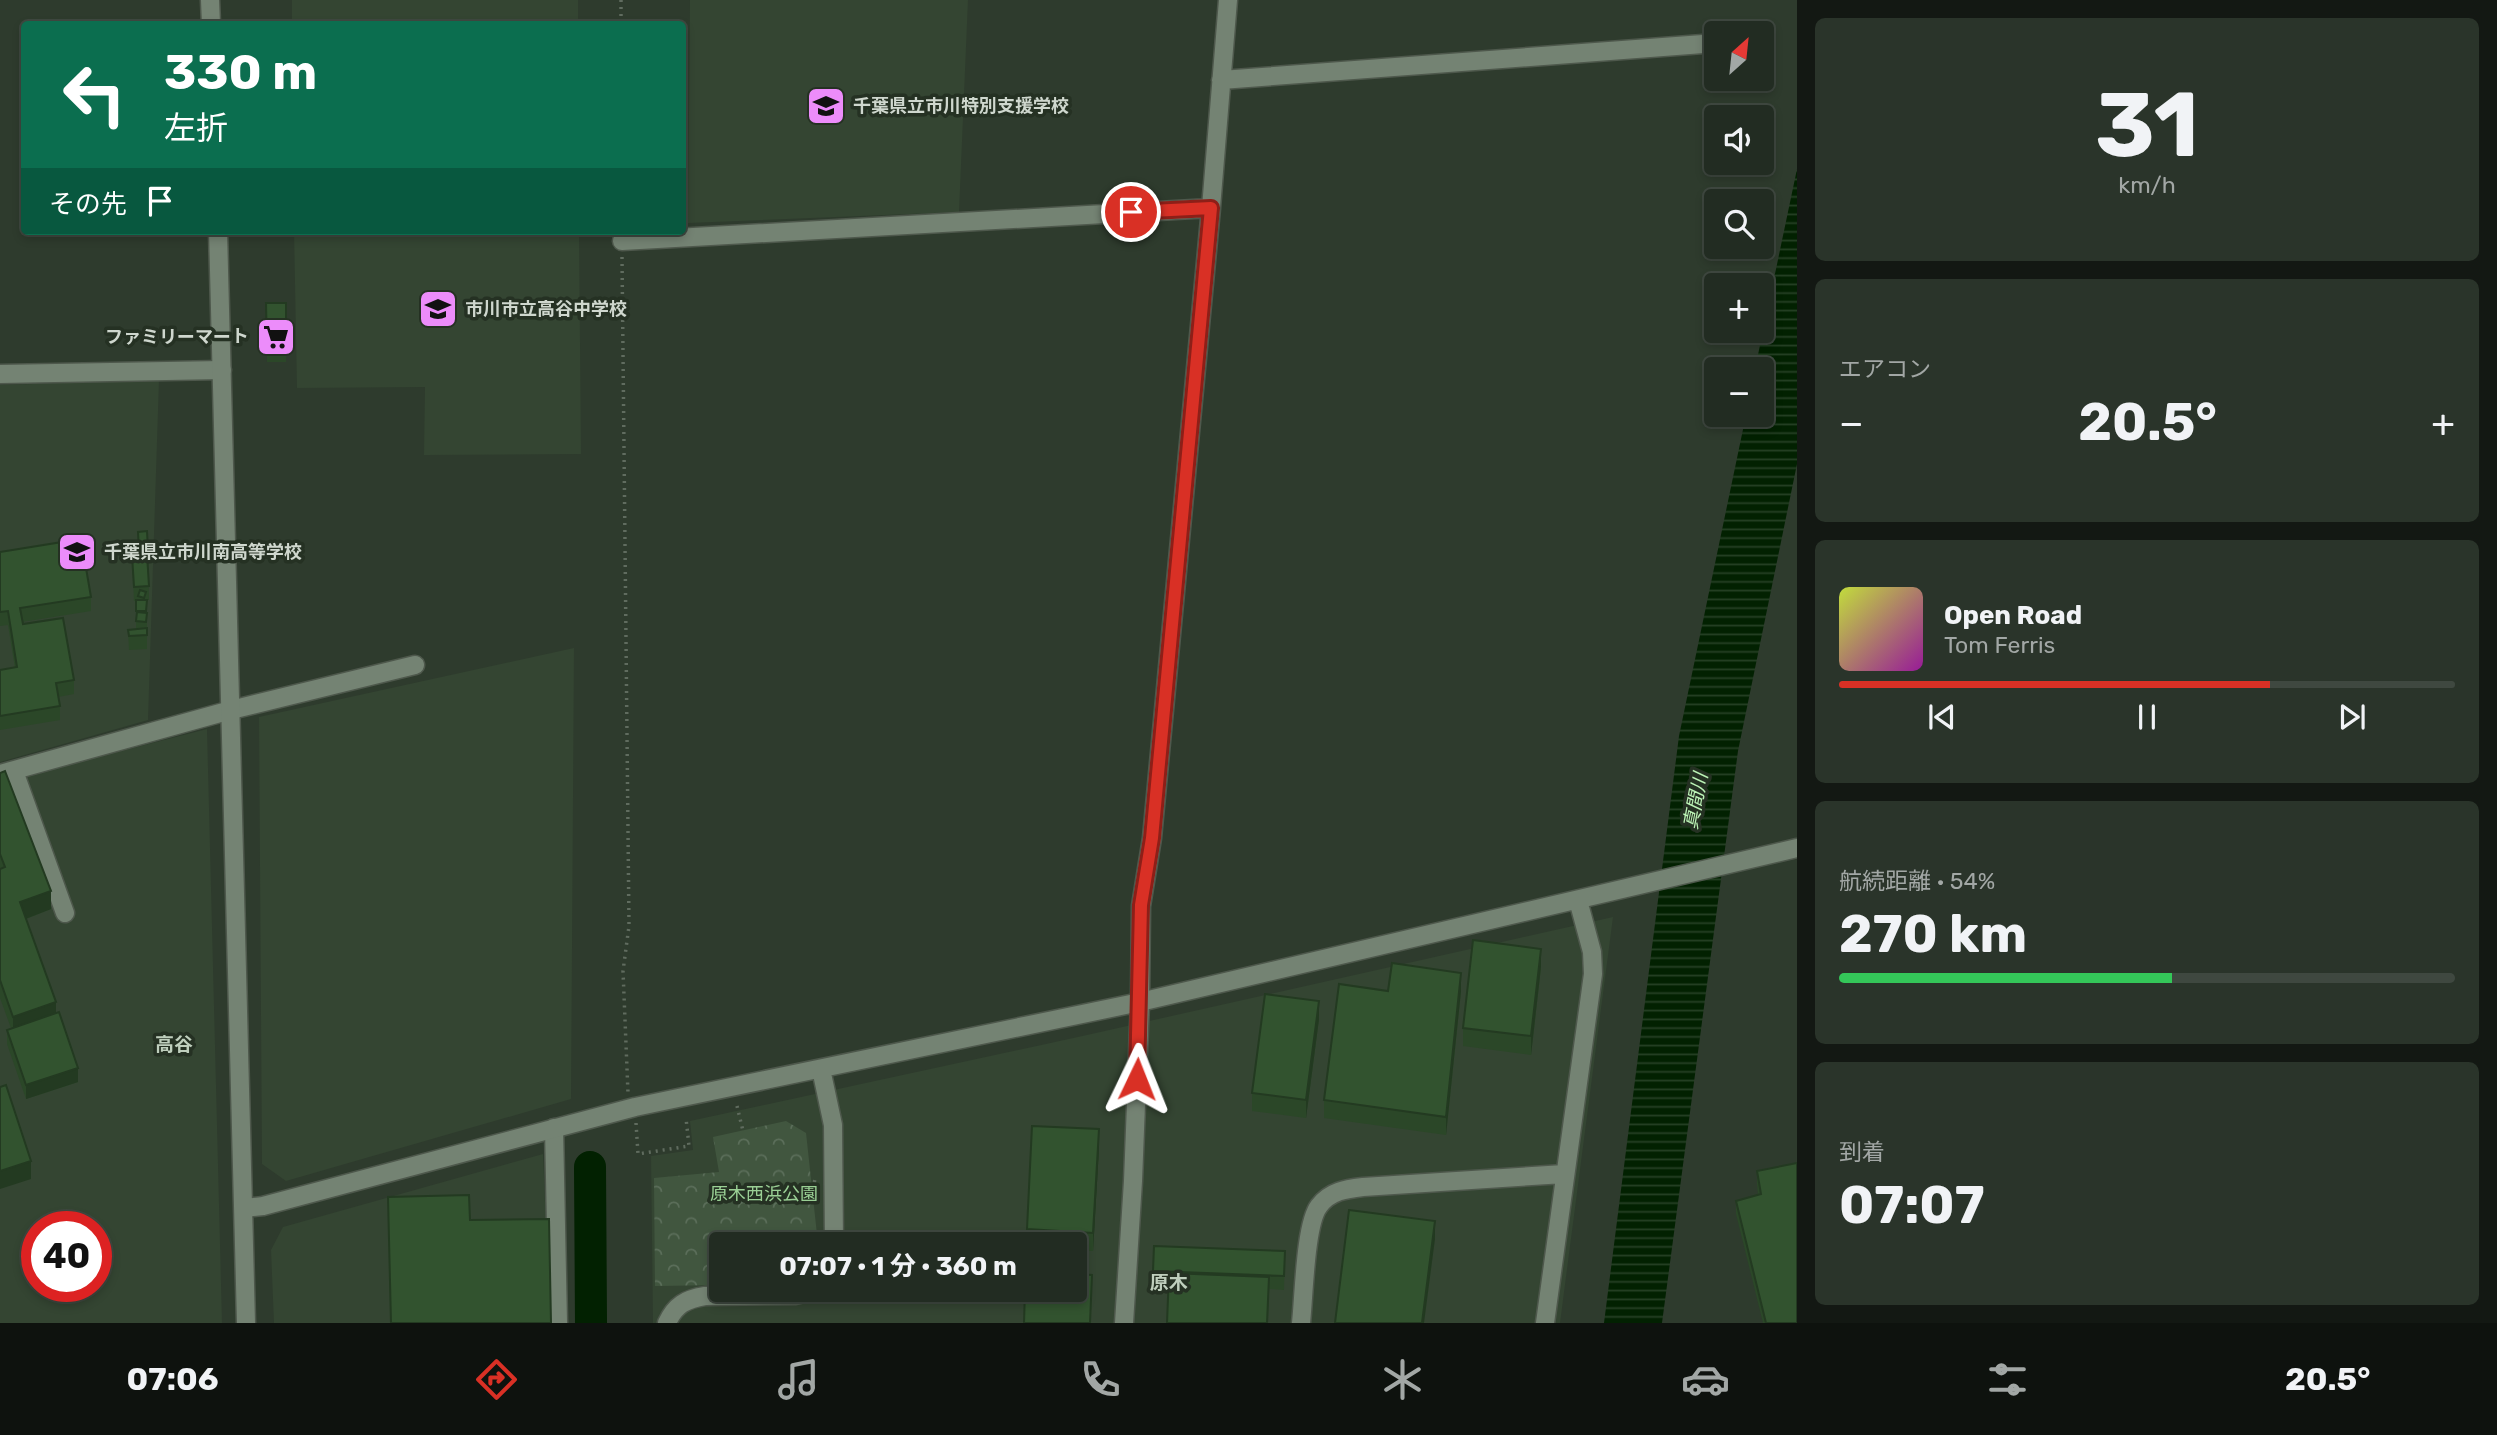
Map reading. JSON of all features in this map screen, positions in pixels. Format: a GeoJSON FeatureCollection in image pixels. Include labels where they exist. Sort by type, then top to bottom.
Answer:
{"type":"FeatureCollection","features":[{"type":"Feature","properties":{"kind":"street"},"geometry":{"type":"LineString","coordinates":[[210,0],[211,21]]}},
{"type":"Feature","properties":{"kind":"street"},"geometry":{"type":"LineString","coordinates":[[1124,1323],[1133,1181],[1141,905],[1153,824],[1228,0]]}},
{"type":"Feature","properties":{"kind":"street"},"geometry":{"type":"LineString","coordinates":[[1221,80],[1703,44]]}},
{"type":"Feature","properties":{"kind":"street"},"geometry":{"type":"LineString","coordinates":[[622,241],[1211,208]]}},
{"type":"Feature","properties":{"kind":"street"},"geometry":{"type":"LineString","coordinates":[[218,235],[246,1323]]}},
{"type":"Feature","properties":{"kind":"street"},"geometry":{"type":"LineString","coordinates":[[0,374],[222,370]]}},
{"type":"Feature","properties":{"kind":"street"},"geometry":{"type":"LineString","coordinates":[[65,913],[7,772],[231,710],[415,665]]}},
{"type":"Feature","properties":{"kind":"street"},"geometry":{"type":"LineString","coordinates":[[244,1208],[263,1206],[632,1108],[1140,1002],[1797,848]]}},
{"type":"Feature","properties":{"kind":"street"},"geometry":{"type":"LineString","coordinates":[[1545,1323],[1594,964],[1578,900]]}},
{"type":"Feature","properties":{"kind":"street"},"geometry":{"type":"LineString","coordinates":[[821,1069],[833,1125],[834,1232]]}},
{"type":"Feature","properties":{"kind":"street"},"geometry":{"type":"LineString","coordinates":[[554,1128],[558,1323]]}},
{"type":"Feature","properties":{"kind":"street"},"geometry":{"type":"LineString","coordinates":[[1301,1323],[1312,1222],[1319,1206],[1333,1193],[1363,1187],[1564,1174]]}},
{"type":"Feature","properties":{"kind":"street"},"geometry":{"type":"LineString","coordinates":[[667,1323],[679,1304],[691,1298],[709,1296]]}},
{"type":"Feature","properties":{"kind":"path"},"geometry":{"type":"LineString","coordinates":[[621,0],[621,21]]}},
{"type":"Feature","properties":{"kind":"path"},"geometry":{"type":"LineString","coordinates":[[622,241],[629,926],[623,971],[632,1108],[638,1154],[689,1146],[686,1118]]}},
{"type":"Feature","properties":{"kind":"path"},"geometry":{"type":"LineString","coordinates":[[737,1106],[743,1130]]}},
{"type":"Feature","properties":{"kind":"shaded area"},"geometry":{"type":"Polygon","coordinates":[[[292,0],[578,0],[578,21],[292,21],[292,0]]]}},
{"type":"Feature","properties":{"kind":"shaded area","name":"千葉県立市川特別支援学校"},"geometry":{"type":"Polygon","coordinates":[[[690,0],[968,0],[959,212],[688,223],[690,0]]]}},
{"type":"Feature","properties":{"kind":"shaded area","name":"市川市立高谷中学校"},"geometry":{"type":"Polygon","coordinates":[[[294,235],[579,235],[581,454],[424,455],[425,387],[297,388],[294,235]]]}},
{"type":"Feature","properties":{"kind":"shaded area","name":"千葉県立市川南高等学校"},"geometry":{"type":"Polygon","coordinates":[[[159,380],[148,720],[0,762],[0,385],[159,380]]]}},
{"type":"Feature","properties":{"kind":"shaded area"},"geometry":{"type":"Polygon","coordinates":[[[574,648],[571,1099],[286,1181],[262,1164],[259,717],[574,648]]]}},
{"type":"Feature","properties":{"kind":"shaded area"},"geometry":{"type":"Polygon","coordinates":[[[207,729],[222,1323],[0,1323],[0,782],[207,729]]]}},
{"type":"Feature","properties":{"kind":"shaded area"},"geometry":{"type":"Polygon","coordinates":[[[1613,917],[1560,1323],[653,1323],[651,1156],[693,1150],[690,1121],[1613,917]]]}},
{"type":"Feature","properties":{"kind":"shaded area"},"geometry":{"type":"Polygon","coordinates":[[[543,1154],[550,1323],[274,1323],[271,1250],[283,1227],[543,1154]]]}},
{"type":"Feature","properties":{"kind":"green space","name":"原木西浜公園"},"geometry":{"type":"Polygon","coordinates":[[[786,1121],[806,1133],[817,1232],[709,1232],[709,1285],[655,1286],[654,1178],[719,1172],[713,1137],[786,1121]]]}},
{"type":"Feature","properties":{"kind":"water","name":"真間川"},"geometry":{"type":"Polygon","coordinates":[[[1797,169],[1797,464],[1738,751],[1662,1323],[1604,1323],[1679,736],[1743,427],[1774,427],[1774,357],[1758,357],[1760,343],[1774,343],[1774,279],[1797,169]]]}},
{"type":"Feature","properties":{"kind":"building","name":"ファミリーマート"},"geometry":{"type":"Polygon","coordinates":[[[266,303],[286,303],[286,352],[267,353],[266,303]]]}},
{"type":"Feature","properties":{"kind":"building"},"geometry":{"type":"Polygon","coordinates":[[[147,531],[148,550],[139,551],[138,532],[147,531]]]}},
{"type":"Feature","properties":{"kind":"building"},"geometry":{"type":"Polygon","coordinates":[[[81,539],[91,597],[20,608],[23,624],[63,618],[74,680],[56,683],[60,706],[0,716],[0,670],[17,667],[8,611],[0,612],[0,552],[81,539]]]}},
{"type":"Feature","properties":{"kind":"building"},"geometry":{"type":"Polygon","coordinates":[[[147,554],[149,586],[134,587],[132,555],[147,554]]]}},
{"type":"Feature","properties":{"kind":"building"},"geometry":{"type":"Polygon","coordinates":[[[140,590],[146,592],[144,598],[138,596],[140,590]]]}},
{"type":"Feature","properties":{"kind":"building"},"geometry":{"type":"Polygon","coordinates":[[[136,600],[147,600],[146,611],[136,611],[136,600]]]}},
{"type":"Feature","properties":{"kind":"building"},"geometry":{"type":"Polygon","coordinates":[[[137,612],[147,613],[146,622],[136,621],[137,612]]]}},
{"type":"Feature","properties":{"kind":"building"},"geometry":{"type":"Polygon","coordinates":[[[147,628],[147,635],[129,636],[128,630],[147,628]]]}},
{"type":"Feature","properties":{"kind":"building"},"geometry":{"type":"Polygon","coordinates":[[[5,771],[51,891],[20,902],[56,1002],[13,1017],[0,980],[0,869],[5,867],[0,854],[0,773],[5,771]]]}},
{"type":"Feature","properties":{"kind":"building"},"geometry":{"type":"Polygon","coordinates":[[[1473,940],[1541,949],[1531,1036],[1463,1028],[1473,940]]]}},
{"type":"Feature","properties":{"kind":"building"},"geometry":{"type":"Polygon","coordinates":[[[1392,963],[1461,973],[1446,1117],[1324,1100],[1339,984],[1388,991],[1392,963]]]}},
{"type":"Feature","properties":{"kind":"building"},"geometry":{"type":"Polygon","coordinates":[[[1265,994],[1319,1001],[1306,1100],[1252,1093],[1265,994]]]}},
{"type":"Feature","properties":{"kind":"building"},"geometry":{"type":"Polygon","coordinates":[[[59,1012],[78,1068],[26,1085],[7,1030],[59,1012]]]}},
{"type":"Feature","properties":{"kind":"building"},"geometry":{"type":"Polygon","coordinates":[[[6,1085],[31,1161],[0,1171],[0,1087],[6,1085]]]}},
{"type":"Feature","properties":{"kind":"building"},"geometry":{"type":"Polygon","coordinates":[[[1032,1126],[1099,1129],[1093,1233],[1027,1229],[1032,1126]]]}},
{"type":"Feature","properties":{"kind":"building"},"geometry":{"type":"Polygon","coordinates":[[[1797,1163],[1797,1323],[1766,1323],[1736,1201],[1761,1194],[1757,1171],[1797,1163]]]}},
{"type":"Feature","properties":{"kind":"building"},"geometry":{"type":"Polygon","coordinates":[[[469,1195],[470,1220],[549,1219],[551,1323],[391,1323],[388,1197],[469,1195]]]}},
{"type":"Feature","properties":{"kind":"building"},"geometry":{"type":"Polygon","coordinates":[[[1349,1210],[1435,1221],[1422,1323],[1335,1323],[1349,1210]]]}},
{"type":"Feature","properties":{"kind":"building"},"geometry":{"type":"Polygon","coordinates":[[[1154,1246],[1285,1251],[1284,1276],[1153,1271],[1154,1246]]]}},
{"type":"Feature","properties":{"kind":"building"},"geometry":{"type":"Polygon","coordinates":[[[1169,1273],[1269,1277],[1267,1323],[1167,1323],[1169,1273]]]}},
{"type":"Feature","properties":{"kind":"building"},"geometry":{"type":"Polygon","coordinates":[[[1087,1275],[1092,1275],[1090,1323],[1024,1323],[1025,1302],[1087,1302],[1087,1275]]]}},
{"type":"Feature","properties":{"kind":"waterway"},"geometry":{"type":"LineString","coordinates":[[590,1167],[591,1323]]}},
{"type":"Feature","properties":{"kind":"place","name":"千葉県立市川特別支援学校"},"geometry":{"type":"Point","coordinates":[826,106]}},
{"type":"Feature","properties":{"kind":"place","name":"市川市立高谷中学校"},"geometry":{"type":"Point","coordinates":[438,309]}},
{"type":"Feature","properties":{"kind":"place","name":"ファミリーマート"},"geometry":{"type":"Point","coordinates":[276,337]}},
{"type":"Feature","properties":{"kind":"place","name":"千葉県立市川南高等学校"},"geometry":{"type":"Point","coordinates":[77,552]}},
{"type":"Feature","properties":{"kind":"district","name":"高谷"},"geometry":{"type":"Point","coordinates":[174,1044]}},
{"type":"Feature","properties":{"kind":"district","name":"原木"},"geometry":{"type":"Point","coordinates":[1169,1282]}},
{"type":"Feature","properties":{"kind":"route"},"geometry":{"type":"LineString","coordinates":[[1131,212],[1211,208],[1152,838],[1141,905],[1137,1079]]}}]}
